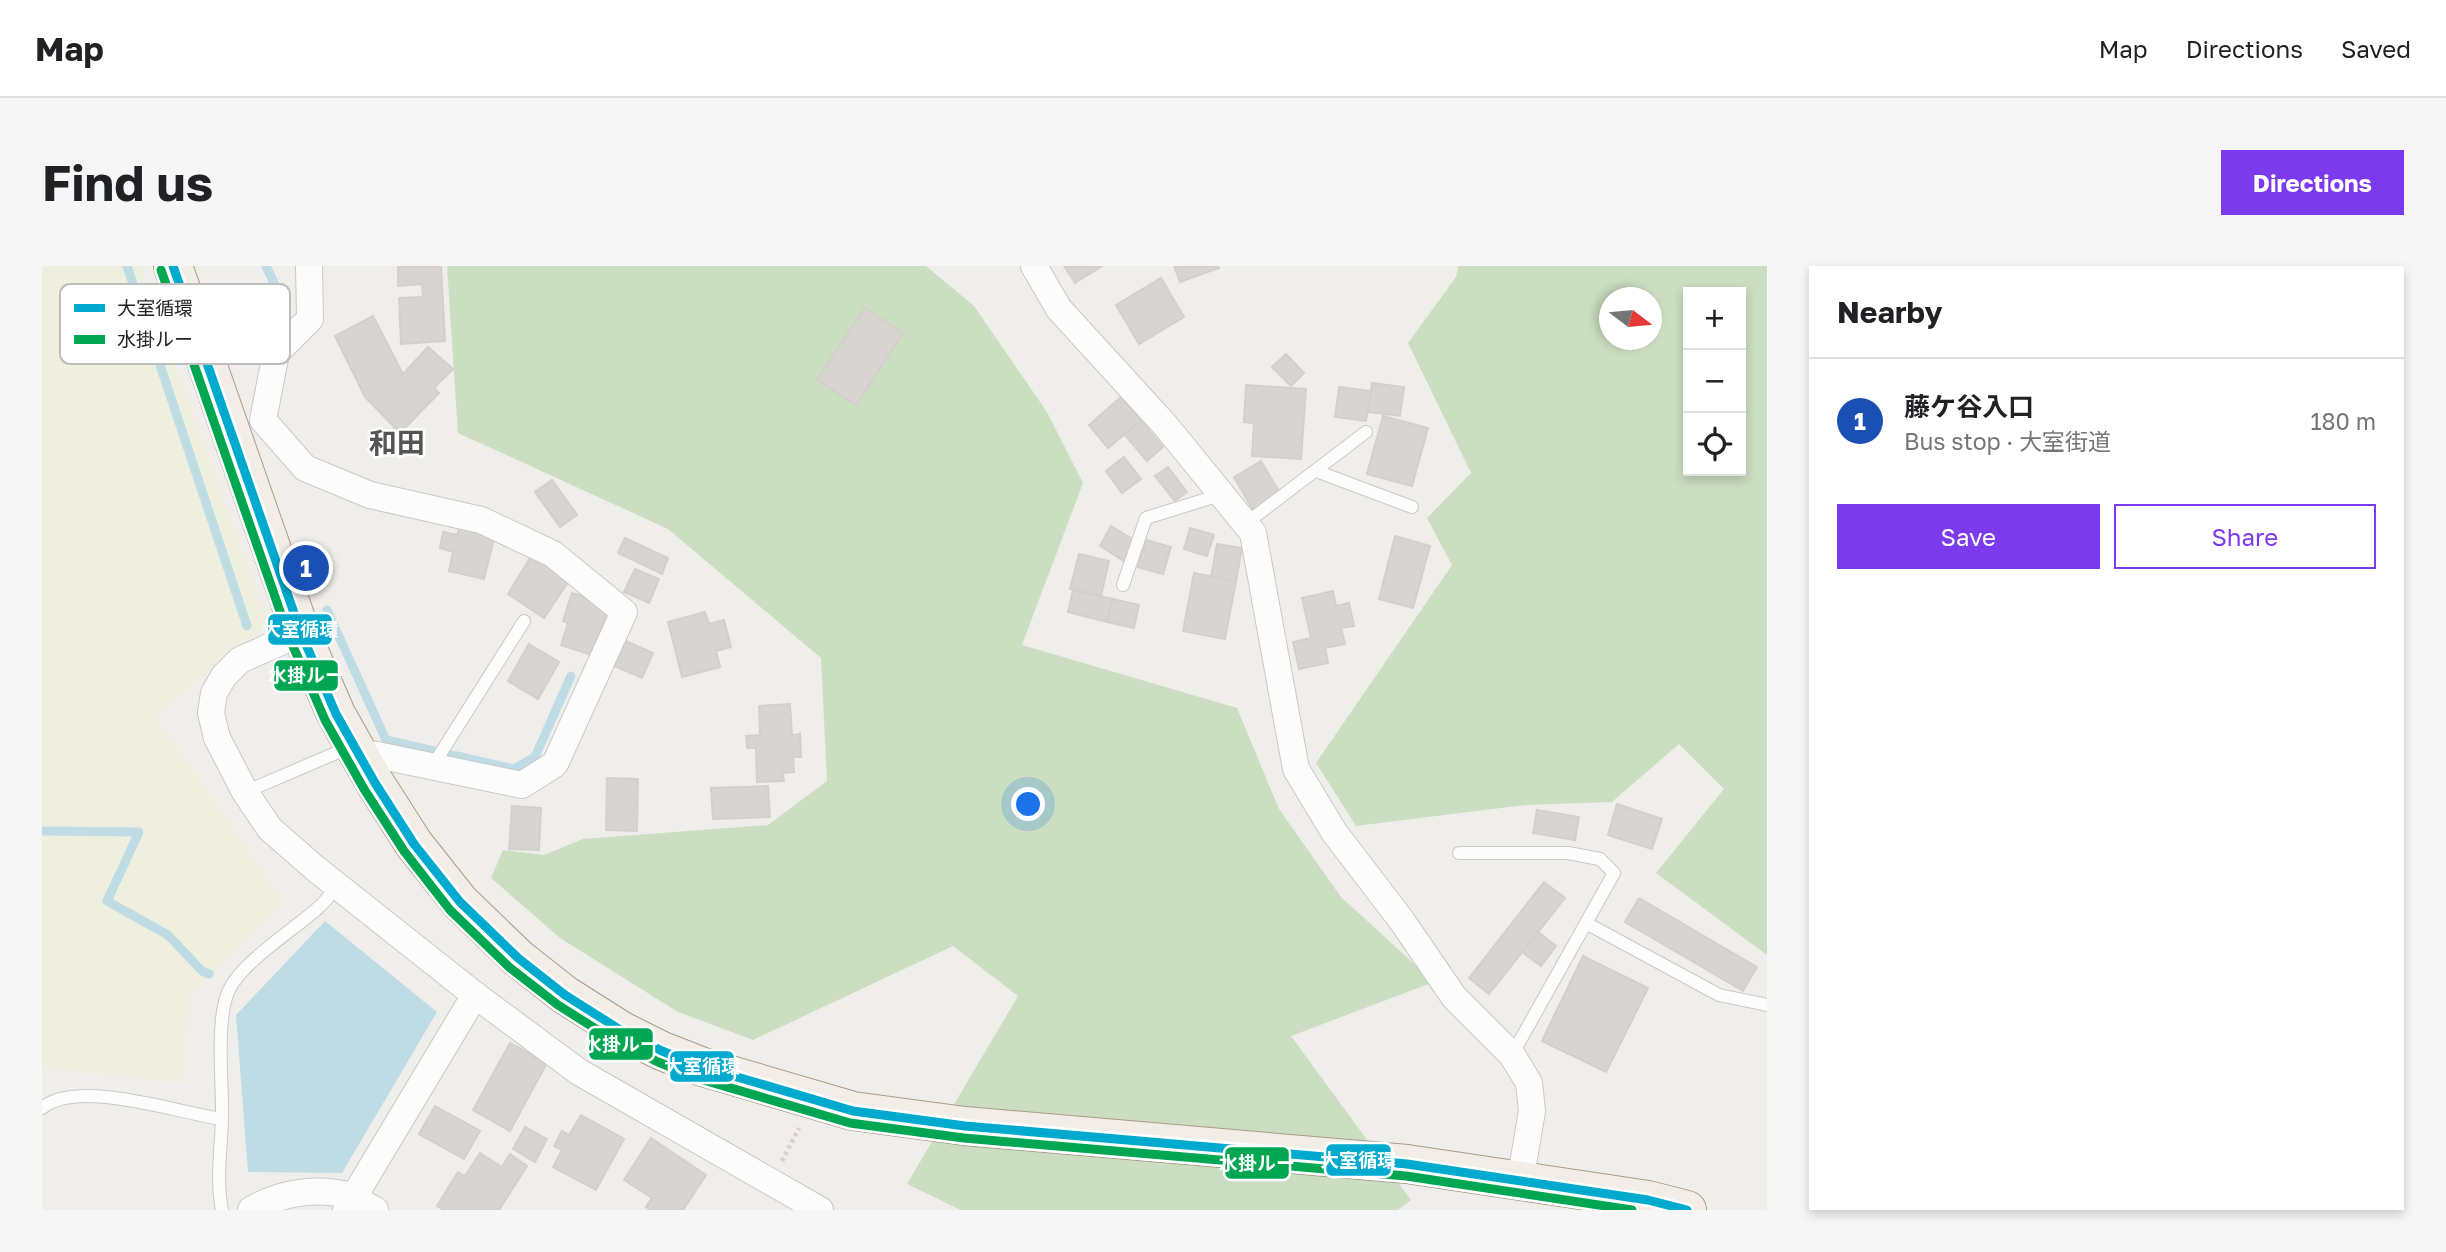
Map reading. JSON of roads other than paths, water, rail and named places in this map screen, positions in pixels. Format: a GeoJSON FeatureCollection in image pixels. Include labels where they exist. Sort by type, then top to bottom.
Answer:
{"type":"FeatureCollection","features":[{"type":"Feature","properties":{"kind":"main road"},"geometry":{"type":"LineString","coordinates":[[173,266],[179,284]]}},
{"type":"Feature","properties":{"kind":"main road"},"geometry":{"type":"LineString","coordinates":[[207,364],[301,633],[336,714],[414,844],[460,902],[518,958],[565,995],[622,1031],[703,1067],[853,1111],[965,1126],[1407,1164],[1648,1200],[1687,1210]]}},
{"type":"Feature","properties":{"kind":"street"},"geometry":{"type":"LineString","coordinates":[[290,339],[310,319],[309,266]]}},
{"type":"Feature","properties":{"kind":"street"},"geometry":{"type":"LineString","coordinates":[[1034,266],[1059,309],[1165,425],[1253,533],[1296,769],[1334,832],[1402,921],[1454,997],[1512,1055],[1529,1083],[1532,1111],[1520,1182]]}},
{"type":"Feature","properties":{"kind":"street"},"geometry":{"type":"LineString","coordinates":[[274,364],[263,420],[305,468],[370,495],[481,520],[553,554],[624,611],[555,764],[522,785],[356,749]]}},
{"type":"Feature","properties":{"kind":"street"},"geometry":{"type":"LineString","coordinates":[[301,633],[240,660],[214,693],[211,713],[217,738],[245,792],[270,829],[337,886],[475,995],[579,1072],[820,1210]]}},
{"type":"Feature","properties":{"kind":"street"},"geometry":{"type":"LineString","coordinates":[[251,1210],[289,1193],[321,1192],[358,1206],[475,995]]}},
{"type":"Feature","properties":{"kind":"lane"},"geometry":{"type":"LineString","coordinates":[[1245,524],[1366,432]]}},
{"type":"Feature","properties":{"kind":"lane"},"geometry":{"type":"LineString","coordinates":[[1316,471],[1412,507]]}},
{"type":"Feature","properties":{"kind":"lane"},"geometry":{"type":"LineString","coordinates":[[1124,585],[1146,518],[1220,495]]}},
{"type":"Feature","properties":{"kind":"lane"},"geometry":{"type":"LineString","coordinates":[[432,767],[524,621]]}},
{"type":"Feature","properties":{"kind":"lane"},"geometry":{"type":"LineString","coordinates":[[245,792],[356,749]]}},
{"type":"Feature","properties":{"kind":"lane"},"geometry":{"type":"LineString","coordinates":[[1459,853],[1568,853],[1600,859],[1614,873],[1512,1055]]}},
{"type":"Feature","properties":{"kind":"lane"},"geometry":{"type":"LineString","coordinates":[[222,1210],[218,1192],[222,1041],[223,1014],[229,990],[243,971],[322,905],[337,886]]}},
{"type":"Feature","properties":{"kind":"lane"},"geometry":{"type":"LineString","coordinates":[[1586,923],[1719,995],[1767,1005]]}},
{"type":"Feature","properties":{"kind":"lane"},"geometry":{"type":"LineString","coordinates":[[42,1108],[46,1104],[72,1096],[112,1097],[222,1119]]}},
{"type":"Feature","properties":{"kind":"water"},"geometry":{"type":"Polygon","coordinates":[[[325,921],[437,1012],[342,1173],[248,1172],[236,1015],[325,921]]]}},
{"type":"Feature","properties":{"kind":"waterway"},"geometry":{"type":"LineString","coordinates":[[127,266],[133,284]]}},
{"type":"Feature","properties":{"kind":"waterway"},"geometry":{"type":"LineString","coordinates":[[266,266],[274,283]]}},
{"type":"Feature","properties":{"kind":"waterway"},"geometry":{"type":"LineString","coordinates":[[160,364],[247,626]]}},
{"type":"Feature","properties":{"kind":"waterway"},"geometry":{"type":"LineString","coordinates":[[327,610],[386,740],[514,769],[535,757],[571,676]]}},
{"type":"Feature","properties":{"kind":"waterway"},"geometry":{"type":"LineString","coordinates":[[42,831],[139,832],[107,901],[168,935],[202,971],[209,974]]}},
{"type":"Feature","properties":{"kind":"place","name":"藤ケ谷入口"},"geometry":{"type":"Point","coordinates":[306,568]}},
{"type":"Feature","properties":{"kind":"district","name":"和田"},"geometry":{"type":"Point","coordinates":[397,442]}}]}
